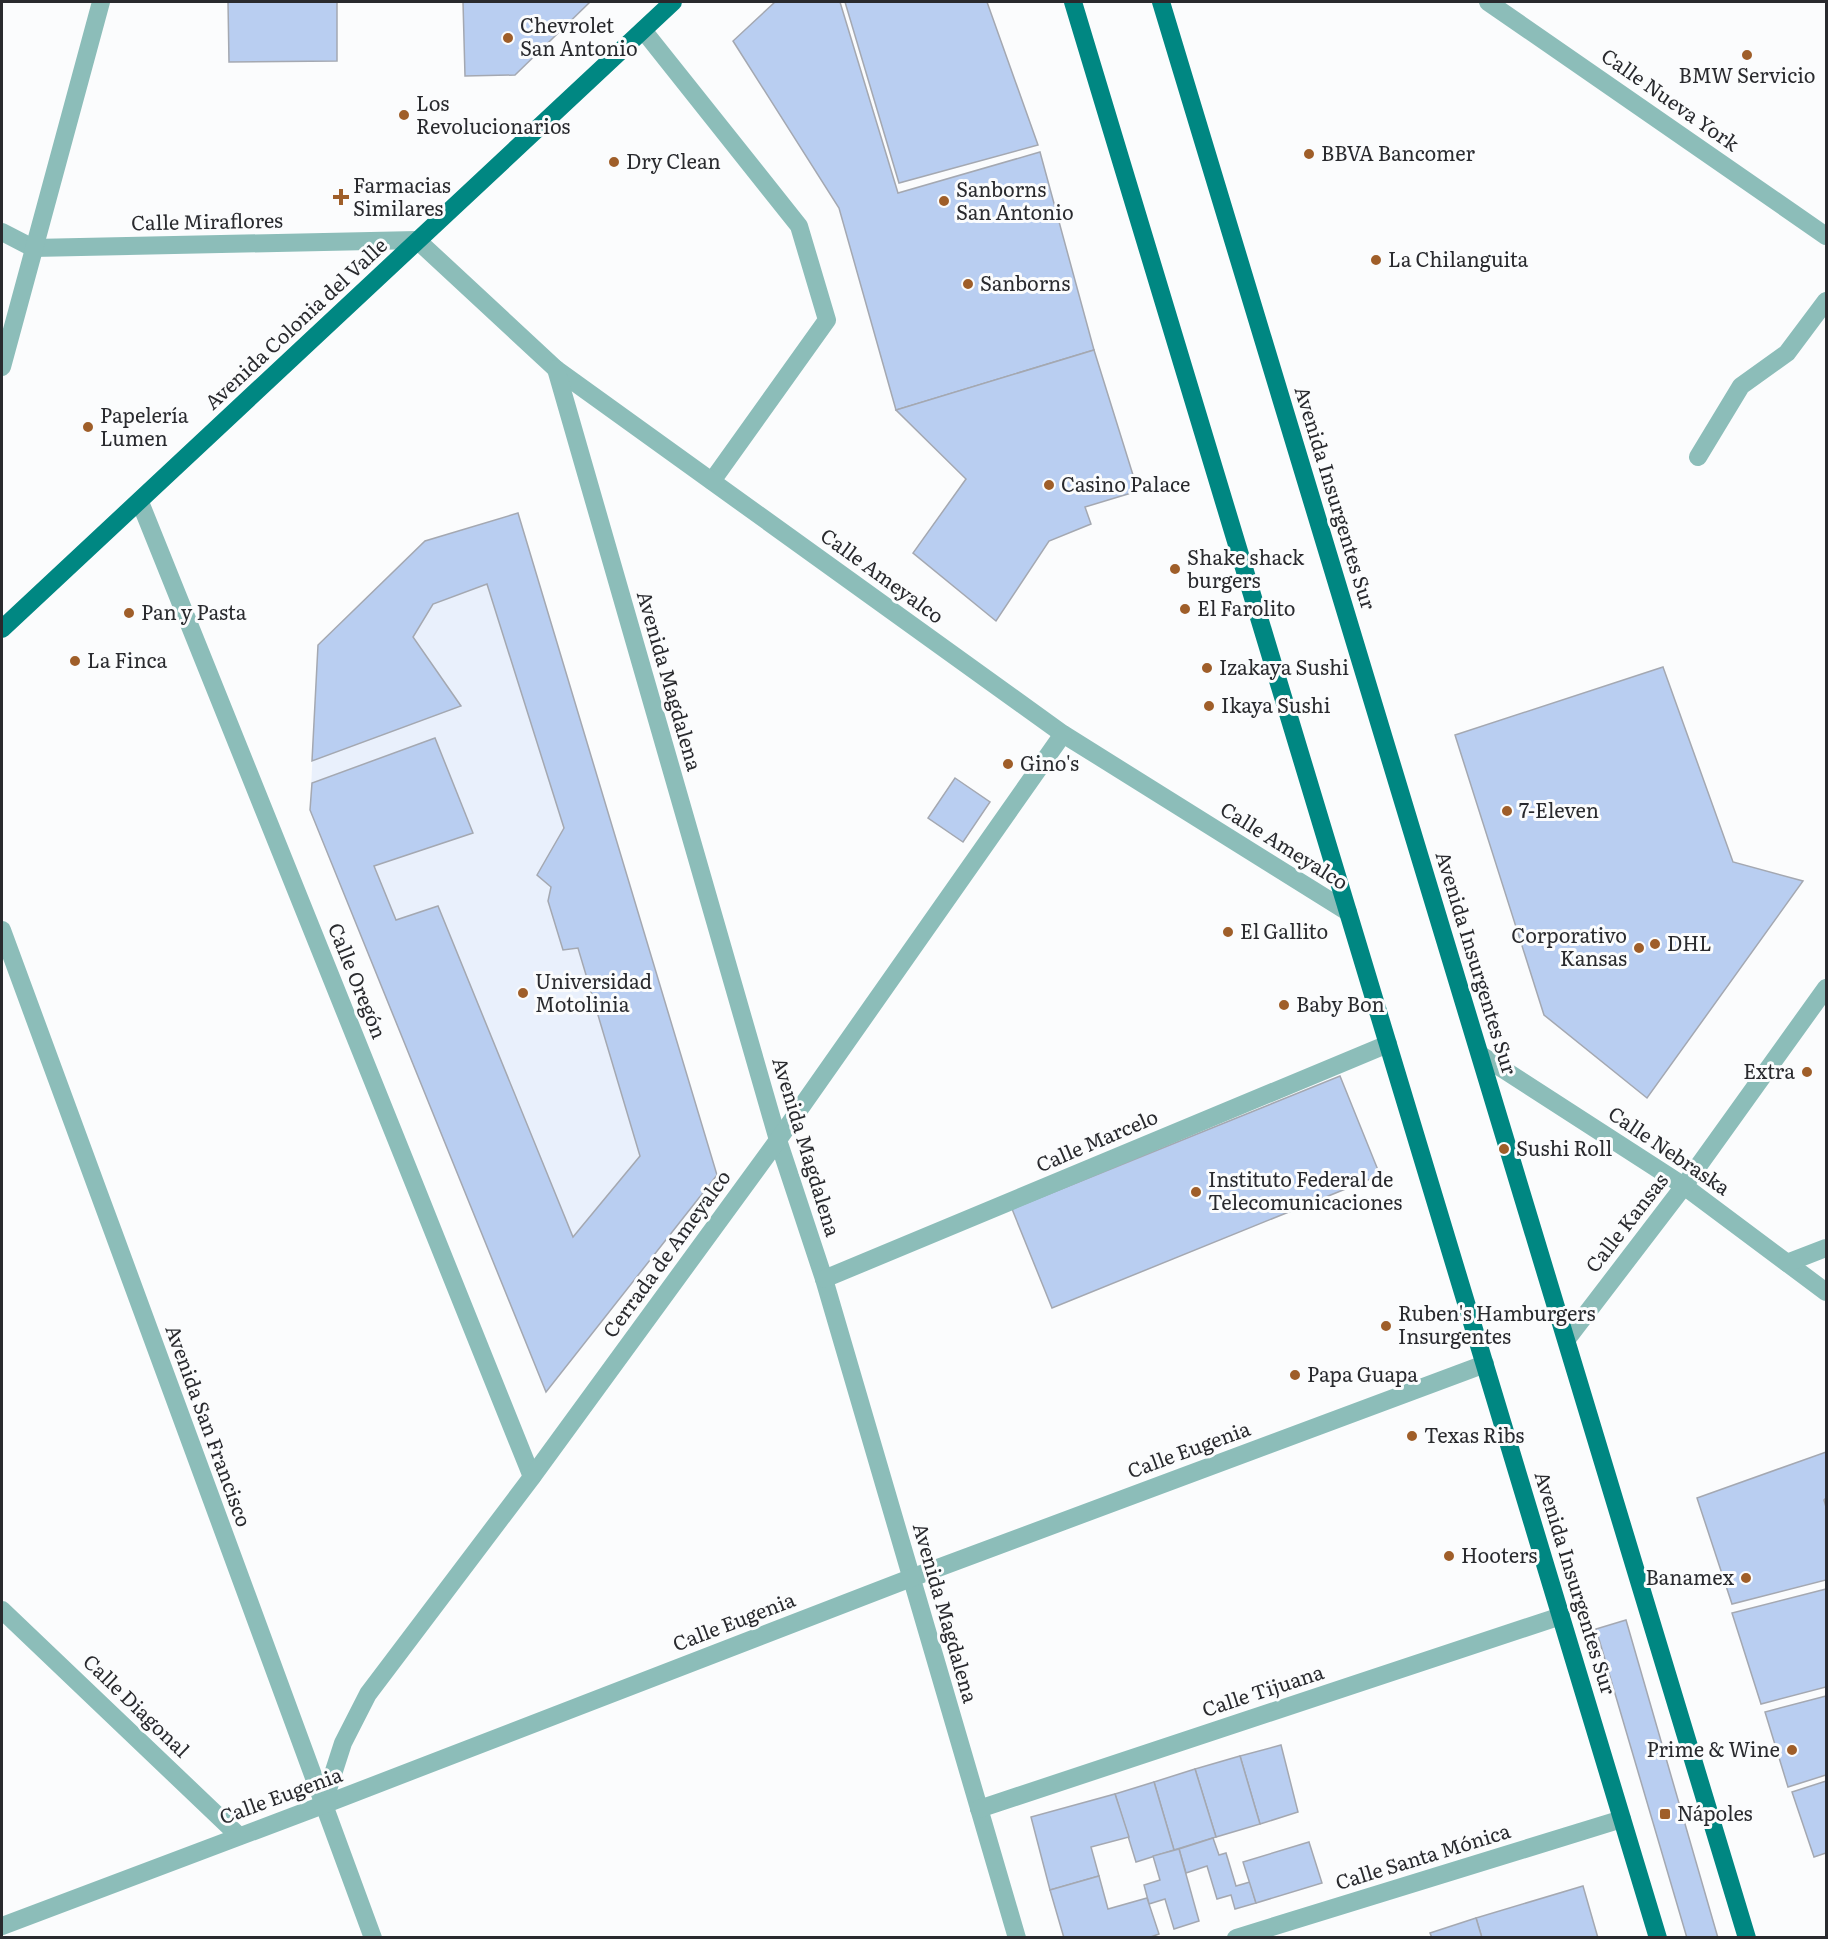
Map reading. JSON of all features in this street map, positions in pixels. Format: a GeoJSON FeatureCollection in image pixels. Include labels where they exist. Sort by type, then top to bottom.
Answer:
{"type":"FeatureCollection","features":[{"type":"Feature","properties":{"kind":"main road","name":"Avenida Colonia del Valle"},"geometry":{"type":"LineString","coordinates":[[2,629],[673,2]]}},
{"type":"Feature","properties":{"kind":"main road","name":"Avenida Insurgentes Sur"},"geometry":{"type":"LineString","coordinates":[[1073,2],[1658,1938]]}},
{"type":"Feature","properties":{"kind":"main road","name":"Avenida Insurgentes Sur"},"geometry":{"type":"LineString","coordinates":[[1161,2],[1747,1938]]}},
{"type":"Feature","properties":{"kind":"street"},"geometry":{"type":"LineString","coordinates":[[2,367],[101,2]]}},
{"type":"Feature","properties":{"kind":"street","name":"Calle Nueva York"},"geometry":{"type":"LineString","coordinates":[[1488,2],[1827,236]]}},
{"type":"Feature","properties":{"kind":"street"},"geometry":{"type":"LineString","coordinates":[[643,30],[799,226],[827,320],[712,481]]}},
{"type":"Feature","properties":{"kind":"street","name":"Calle Miraflores"},"geometry":{"type":"LineString","coordinates":[[2,232],[33,248],[417,240]]}},
{"type":"Feature","properties":{"kind":"street","name":"Calle Ameyalco"},"geometry":{"type":"LineString","coordinates":[[417,240],[556,369],[1063,734],[1348,912]]}},
{"type":"Feature","properties":{"kind":"street"},"geometry":{"type":"LineString","coordinates":[[1698,456],[1741,386],[1787,353],[1827,301]]}},
{"type":"Feature","properties":{"kind":"street","name":"Avenida Magdalena"},"geometry":{"type":"LineString","coordinates":[[556,369],[778,1140],[824,1280],[1017,1938]]}},
{"type":"Feature","properties":{"kind":"street","name":"Calle Oregón"},"geometry":{"type":"LineString","coordinates":[[140,502],[532,1477]]}},
{"type":"Feature","properties":{"kind":"street","name":"Cerrada de Ameyalco"},"geometry":{"type":"LineString","coordinates":[[323,1805],[343,1743],[368,1694],[532,1477],[778,1140],[1063,734]]}},
{"type":"Feature","properties":{"kind":"street","name":"Avenida San Francisco"},"geometry":{"type":"LineString","coordinates":[[2,930],[373,1938]]}},
{"type":"Feature","properties":{"kind":"street","name":"Calle Kansas"},"geometry":{"type":"LineString","coordinates":[[1567,1339],[1684,1186],[1827,988]]}},
{"type":"Feature","properties":{"kind":"street","name":"Calle Marcelo"},"geometry":{"type":"LineString","coordinates":[[824,1280],[1388,1044]]}},
{"type":"Feature","properties":{"kind":"street","name":"Calle Nebraska"},"geometry":{"type":"LineString","coordinates":[[1481,1054],[1684,1186],[1827,1292]]}},
{"type":"Feature","properties":{"kind":"street"},"geometry":{"type":"LineString","coordinates":[[1787,1263],[1827,1248]]}},
{"type":"Feature","properties":{"kind":"street","name":"Calle Eugenia"},"geometry":{"type":"LineString","coordinates":[[2,1926],[911,1578],[1485,1364]]}},
{"type":"Feature","properties":{"kind":"street","name":"Calle Diagonal"},"geometry":{"type":"LineString","coordinates":[[2,1610],[239,1836]]}},
{"type":"Feature","properties":{"kind":"street","name":"Calle Tijuana"},"geometry":{"type":"LineString","coordinates":[[979,1809],[1561,1616]]}},
{"type":"Feature","properties":{"kind":"street","name":"Calle Santa Mónica"},"geometry":{"type":"LineString","coordinates":[[1236,1938],[1622,1819]]}},
{"type":"Feature","properties":{"kind":"shaded area","name":"Universidad Motolinia"},"geometry":{"type":"Polygon","coordinates":[[[518,513],[717,1175],[546,1392],[310,810],[318,645],[425,541],[518,513]]]}},
{"type":"Feature","properties":{"kind":"building"},"geometry":{"type":"Polygon","coordinates":[[[228,2],[337,2],[337,61],[229,62],[228,2]]]}},
{"type":"Feature","properties":{"kind":"building","name":"Chevrolet San Antonio"},"geometry":{"type":"Polygon","coordinates":[[[463,2],[590,2],[515,75],[465,76],[463,2]]]}},
{"type":"Feature","properties":{"kind":"building","name":"Sanborns San Antonio"},"geometry":{"type":"Polygon","coordinates":[[[775,2],[840,2],[898,193],[1040,152],[1094,350],[896,410],[839,208],[733,41],[775,2]]]}},
{"type":"Feature","properties":{"kind":"building"},"geometry":{"type":"Polygon","coordinates":[[[845,2],[987,2],[1038,145],[899,183],[845,2]]]}},
{"type":"Feature","properties":{"kind":"building","name":"Casino Palace"},"geometry":{"type":"Polygon","coordinates":[[[1094,350],[1138,491],[1085,507],[1091,524],[1049,541],[996,621],[913,553],[966,479],[896,410],[1094,350]]]}},
{"type":"Feature","properties":{"kind":"building","name":"Universidad Motolinia"},"geometry":{"type":"Polygon","coordinates":[[[518,513],[717,1175],[546,1392],[310,810],[312,783],[435,738],[473,833],[374,866],[396,920],[438,906],[573,1237],[640,1156],[578,948],[563,950],[548,901],[551,887],[537,875],[564,828],[487,584],[433,604],[413,637],[461,706],[312,761],[318,645],[425,541],[518,513]]]}},
{"type":"Feature","properties":{"kind":"building","name":"Corporativo Kansas"},"geometry":{"type":"Polygon","coordinates":[[[1663,667],[1733,862],[1803,881],[1647,1098],[1544,1015],[1455,735],[1663,667]]]}},
{"type":"Feature","properties":{"kind":"building"},"geometry":{"type":"Polygon","coordinates":[[[955,778],[990,802],[963,842],[928,818],[955,778]]]}},
{"type":"Feature","properties":{"kind":"building","name":"Instituto Federal de Telecomunicaciones"},"geometry":{"type":"Polygon","coordinates":[[[1340,1076],[1380,1175],[1052,1308],[1012,1209],[1340,1076]]]}},
{"type":"Feature","properties":{"kind":"building"},"geometry":{"type":"Polygon","coordinates":[[[1826,1452],[1826,1498],[1824,1500],[1826,1507],[1826,1580],[1732,1604],[1697,1498],[1826,1452]]]}},
{"type":"Feature","properties":{"kind":"building"},"geometry":{"type":"Polygon","coordinates":[[[1826,1589],[1826,1687],[1761,1704],[1732,1613],[1826,1589]]]}},
{"type":"Feature","properties":{"kind":"building"},"geometry":{"type":"Polygon","coordinates":[[[1626,1620],[1718,1938],[1687,1938],[1596,1629],[1626,1620]]]}},
{"type":"Feature","properties":{"kind":"building"},"geometry":{"type":"Polygon","coordinates":[[[1826,1696],[1826,1775],[1788,1787],[1765,1712],[1826,1696]]]}},
{"type":"Feature","properties":{"kind":"building"},"geometry":{"type":"Polygon","coordinates":[[[1281,1745],[1298,1812],[1260,1824],[1240,1756],[1281,1745]]]}},
{"type":"Feature","properties":{"kind":"building"},"geometry":{"type":"Polygon","coordinates":[[[1240,1756],[1260,1824],[1216,1837],[1195,1769],[1240,1756]]]}},
{"type":"Feature","properties":{"kind":"building"},"geometry":{"type":"Polygon","coordinates":[[[1195,1769],[1216,1837],[1174,1850],[1154,1782],[1195,1769]]]}},
{"type":"Feature","properties":{"kind":"building"},"geometry":{"type":"Polygon","coordinates":[[[1826,1781],[1826,1853],[1814,1857],[1792,1792],[1826,1781]]]}},
{"type":"Feature","properties":{"kind":"building"},"geometry":{"type":"Polygon","coordinates":[[[1154,1782],[1174,1850],[1136,1862],[1115,1794],[1154,1782]]]}},
{"type":"Feature","properties":{"kind":"building"},"geometry":{"type":"Polygon","coordinates":[[[1115,1794],[1129,1837],[1091,1847],[1099,1876],[1050,1890],[1031,1817],[1115,1794]]]}},
{"type":"Feature","properties":{"kind":"building"},"geometry":{"type":"Polygon","coordinates":[[[1213,1838],[1219,1855],[1226,1853],[1236,1886],[1250,1882],[1256,1903],[1235,1909],[1231,1895],[1217,1899],[1207,1866],[1186,1873],[1179,1849],[1213,1838]]]}},
{"type":"Feature","properties":{"kind":"building"},"geometry":{"type":"Polygon","coordinates":[[[1309,1842],[1322,1883],[1256,1903],[1243,1862],[1309,1842]]]}},
{"type":"Feature","properties":{"kind":"building"},"geometry":{"type":"Polygon","coordinates":[[[1179,1849],[1199,1921],[1174,1929],[1165,1899],[1149,1904],[1144,1885],[1160,1880],[1153,1856],[1179,1849]]]}},
{"type":"Feature","properties":{"kind":"building"},"geometry":{"type":"Polygon","coordinates":[[[1099,1876],[1108,1909],[1147,1898],[1159,1934],[1148,1938],[1064,1938],[1050,1890],[1099,1876]]]}},
{"type":"Feature","properties":{"kind":"building"},"geometry":{"type":"Polygon","coordinates":[[[1583,1886],[1598,1938],[1482,1938],[1476,1918],[1583,1886]]]}},
{"type":"Feature","properties":{"kind":"building"},"geometry":{"type":"Polygon","coordinates":[[[1476,1918],[1482,1938],[1432,1938],[1430,1933],[1476,1918]]]}},
{"type":"Feature","properties":{"kind":"place","name":"Chevrolet San Antonio"},"geometry":{"type":"Point","coordinates":[508,38]}},
{"type":"Feature","properties":{"kind":"place","name":"BMW Servicio"},"geometry":{"type":"Point","coordinates":[1747,55]}},
{"type":"Feature","properties":{"kind":"place","name":"Los Revolucionarios"},"geometry":{"type":"Point","coordinates":[404,115]}},
{"type":"Feature","properties":{"kind":"place","name":"BBVA Bancomer"},"geometry":{"type":"Point","coordinates":[1309,154]}},
{"type":"Feature","properties":{"kind":"place","name":"Dry Clean"},"geometry":{"type":"Point","coordinates":[614,162]}},
{"type":"Feature","properties":{"kind":"place","name":"Farmacias Similares"},"geometry":{"type":"Point","coordinates":[341,197]}},
{"type":"Feature","properties":{"kind":"place","name":"Sanborns San Antonio"},"geometry":{"type":"Point","coordinates":[944,201]}},
{"type":"Feature","properties":{"kind":"place","name":"La Chilanguita"},"geometry":{"type":"Point","coordinates":[1376,260]}},
{"type":"Feature","properties":{"kind":"place","name":"Sanborns"},"geometry":{"type":"Point","coordinates":[968,284]}},
{"type":"Feature","properties":{"kind":"place","name":"Papelería Lumen"},"geometry":{"type":"Point","coordinates":[88,427]}},
{"type":"Feature","properties":{"kind":"place","name":"Casino Palace"},"geometry":{"type":"Point","coordinates":[1049,485]}},
{"type":"Feature","properties":{"kind":"place","name":"Shake shack burgers"},"geometry":{"type":"Point","coordinates":[1175,569]}},
{"type":"Feature","properties":{"kind":"place","name":"El Farolito"},"geometry":{"type":"Point","coordinates":[1185,609]}},
{"type":"Feature","properties":{"kind":"place","name":"Pan y Pasta"},"geometry":{"type":"Point","coordinates":[129,613]}},
{"type":"Feature","properties":{"kind":"place","name":"La Finca"},"geometry":{"type":"Point","coordinates":[75,661]}},
{"type":"Feature","properties":{"kind":"place","name":"Izakaya Sushi"},"geometry":{"type":"Point","coordinates":[1207,668]}},
{"type":"Feature","properties":{"kind":"place","name":"Ikaya Sushi"},"geometry":{"type":"Point","coordinates":[1209,706]}},
{"type":"Feature","properties":{"kind":"place","name":"Gino's"},"geometry":{"type":"Point","coordinates":[1008,764]}},
{"type":"Feature","properties":{"kind":"place","name":"7-Eleven"},"geometry":{"type":"Point","coordinates":[1507,811]}},
{"type":"Feature","properties":{"kind":"place","name":"El Gallito"},"geometry":{"type":"Point","coordinates":[1228,932]}},
{"type":"Feature","properties":{"kind":"place","name":"DHL"},"geometry":{"type":"Point","coordinates":[1655,944]}},
{"type":"Feature","properties":{"kind":"place","name":"Corporativo Kansas"},"geometry":{"type":"Point","coordinates":[1639,948]}},
{"type":"Feature","properties":{"kind":"place","name":"Universidad Motolinia"},"geometry":{"type":"Point","coordinates":[523,993]}},
{"type":"Feature","properties":{"kind":"place","name":"Baby Bon"},"geometry":{"type":"Point","coordinates":[1284,1005]}},
{"type":"Feature","properties":{"kind":"place","name":"Extra"},"geometry":{"type":"Point","coordinates":[1807,1072]}},
{"type":"Feature","properties":{"kind":"place","name":"Sushi Roll"},"geometry":{"type":"Point","coordinates":[1504,1149]}},
{"type":"Feature","properties":{"kind":"place","name":"Instituto Federal de Telecomunicaciones"},"geometry":{"type":"Point","coordinates":[1196,1192]}},
{"type":"Feature","properties":{"kind":"place","name":"Ruben's Hamburgers Insurgentes"},"geometry":{"type":"Point","coordinates":[1386,1326]}},
{"type":"Feature","properties":{"kind":"place","name":"Papa Guapa"},"geometry":{"type":"Point","coordinates":[1295,1375]}},
{"type":"Feature","properties":{"kind":"place","name":"Texas Ribs"},"geometry":{"type":"Point","coordinates":[1412,1436]}},
{"type":"Feature","properties":{"kind":"place","name":"Hooters"},"geometry":{"type":"Point","coordinates":[1449,1556]}},
{"type":"Feature","properties":{"kind":"place","name":"Banamex"},"geometry":{"type":"Point","coordinates":[1746,1578]}},
{"type":"Feature","properties":{"kind":"place","name":"Prime & Wine"},"geometry":{"type":"Point","coordinates":[1792,1750]}},
{"type":"Feature","properties":{"kind":"place","name":"Nápoles"},"geometry":{"type":"Point","coordinates":[1665,1814]}}]}
